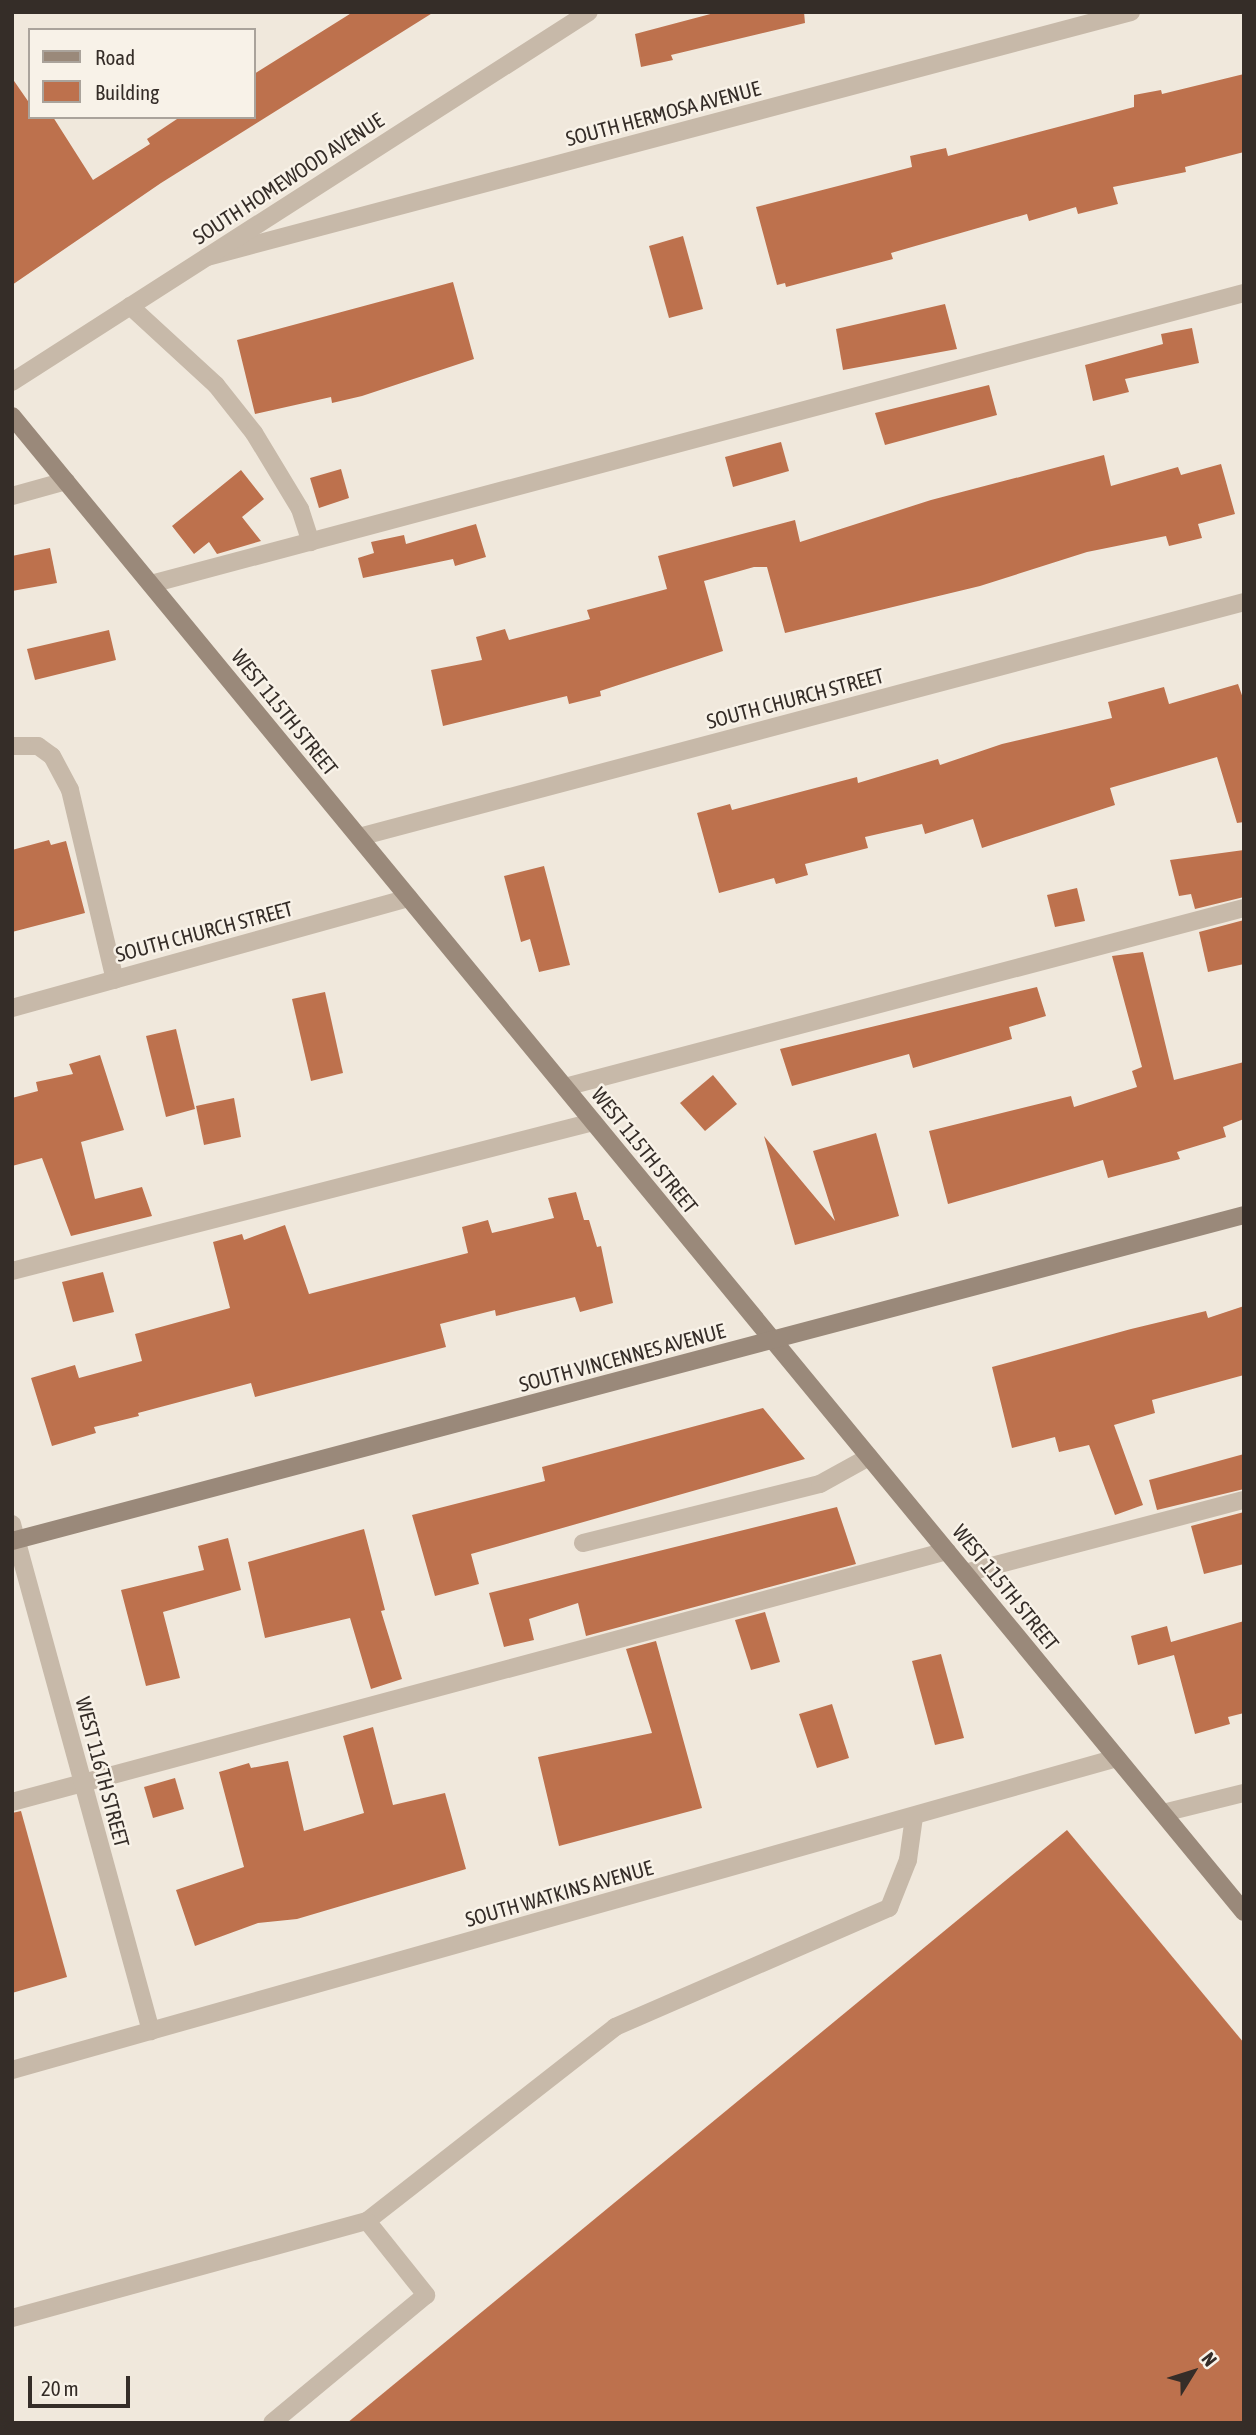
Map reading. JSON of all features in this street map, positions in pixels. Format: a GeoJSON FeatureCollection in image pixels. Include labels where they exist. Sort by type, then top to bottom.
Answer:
{"type":"FeatureCollection","features":[{"type":"Feature","properties":{"kind":"street","name":"SOUTH HOMEWOOD AVENUE"},"geometry":{"type":"LineString","coordinates":[[12,382],[589,12]]}},
{"type":"Feature","properties":{"kind":"street","name":"SOUTH HERMOSA AVENUE"},"geometry":{"type":"LineString","coordinates":[[207,257],[1130,12]]}},
{"type":"Feature","properties":{"kind":"street"},"geometry":{"type":"LineString","coordinates":[[150,584],[1244,292]]}},
{"type":"Feature","properties":{"kind":"street"},"geometry":{"type":"LineString","coordinates":[[130,306],[216,385],[254,433],[300,509],[311,542]]}},
{"type":"Feature","properties":{"kind":"street","name":"WEST 115TH STREET"},"geometry":{"type":"LineString","coordinates":[[12,416],[1244,1912]]}},
{"type":"Feature","properties":{"kind":"street"},"geometry":{"type":"LineString","coordinates":[[12,496],[66,481]]}},
{"type":"Feature","properties":{"kind":"street","name":"SOUTH CHURCH STREET"},"geometry":{"type":"LineString","coordinates":[[359,836],[1244,602]]}},
{"type":"Feature","properties":{"kind":"street"},"geometry":{"type":"LineString","coordinates":[[12,746],[38,746],[52,756],[70,790],[115,980]]}},
{"type":"Feature","properties":{"kind":"street","name":"SOUTH CHURCH STREET"},"geometry":{"type":"LineString","coordinates":[[12,1008],[409,898]]}},
{"type":"Feature","properties":{"kind":"street"},"geometry":{"type":"LineString","coordinates":[[565,1087],[1244,908]]}},
{"type":"Feature","properties":{"kind":"street"},"geometry":{"type":"LineString","coordinates":[[12,1271],[593,1122]]}},
{"type":"Feature","properties":{"kind":"street","name":"SOUTH VINCENNES AVENUE"},"geometry":{"type":"LineString","coordinates":[[14,1535],[773,1340],[1244,1215]]}},
{"type":"Feature","properties":{"kind":"street"},"geometry":{"type":"LineString","coordinates":[[583,1543],[820,1484],[869,1457]]}},
{"type":"Feature","properties":{"kind":"street"},"geometry":{"type":"LineString","coordinates":[[965,1573],[1244,1500]]}},
{"type":"Feature","properties":{"kind":"street","name":"WEST 116TH STREET"},"geometry":{"type":"LineString","coordinates":[[14,1535],[151,2031]]}},
{"type":"Feature","properties":{"kind":"street"},"geometry":{"type":"LineString","coordinates":[[12,1802],[947,1551]]}},
{"type":"Feature","properties":{"kind":"street","name":"SOUTH WATKINS AVENUE"},"geometry":{"type":"LineString","coordinates":[[12,2070],[1118,1758]]}},
{"type":"Feature","properties":{"kind":"street"},"geometry":{"type":"LineString","coordinates":[[1163,1813],[1244,1793]]}},
{"type":"Feature","properties":{"kind":"street"},"geometry":{"type":"LineString","coordinates":[[12,2318],[368,2221],[615,2028],[890,1908],[898,1891],[914,1817]]}},
{"type":"Feature","properties":{"kind":"street"},"geometry":{"type":"LineString","coordinates":[[272,2423],[426,2295],[368,2221]]}},
{"type":"Feature","properties":{"kind":"building"},"geometry":{"type":"Polygon","coordinates":[[[353,12],[434,12],[161,183],[12,285],[12,78],[28,101],[28,119],[54,119],[93,180],[150,144],[147,139],[177,119],[256,119],[256,73],[353,12]]]}},
{"type":"Feature","properties":{"kind":"building"},"geometry":{"type":"Polygon","coordinates":[[[718,12],[804,12],[805,23],[671,55],[673,60],[641,67],[635,34],[718,12]]]}},
{"type":"Feature","properties":{"kind":"building"},"geometry":{"type":"Polygon","coordinates":[[[1244,74],[1244,152],[1185,167],[1186,172],[1113,187],[1118,204],[1078,214],[1076,207],[1029,221],[1027,214],[891,253],[893,259],[786,287],[785,283],[777,285],[756,207],[912,167],[910,156],[946,148],[948,156],[1134,107],[1134,95],[1161,90],[1162,94],[1244,74]]]}},
{"type":"Feature","properties":{"kind":"building"},"geometry":{"type":"Polygon","coordinates":[[[683,236],[703,309],[669,318],[649,246],[683,236]]]}},
{"type":"Feature","properties":{"kind":"building"},"geometry":{"type":"Polygon","coordinates":[[[453,282],[474,359],[362,396],[332,403],[331,397],[255,414],[237,340],[453,282]]]}},
{"type":"Feature","properties":{"kind":"building"},"geometry":{"type":"Polygon","coordinates":[[[945,304],[957,349],[843,370],[836,329],[945,304]]]}},
{"type":"Feature","properties":{"kind":"building"},"geometry":{"type":"Polygon","coordinates":[[[1192,328],[1199,363],[1125,379],[1129,392],[1093,401],[1085,365],[1163,344],[1161,334],[1192,328]]]}},
{"type":"Feature","properties":{"kind":"building"},"geometry":{"type":"Polygon","coordinates":[[[989,385],[997,415],[885,445],[875,413],[989,385]]]}},
{"type":"Feature","properties":{"kind":"building"},"geometry":{"type":"Polygon","coordinates":[[[781,442],[789,471],[733,487],[725,457],[781,442]]]}},
{"type":"Feature","properties":{"kind":"building"},"geometry":{"type":"Polygon","coordinates":[[[1104,455],[1111,486],[1178,467],[1181,475],[1221,464],[1235,514],[1198,524],[1202,538],[1169,546],[1166,536],[1087,552],[980,586],[785,633],[767,567],[754,567],[704,581],[723,651],[600,691],[601,696],[569,704],[567,696],[443,726],[431,670],[482,660],[476,637],[505,629],[509,640],[590,619],[587,610],[667,589],[658,556],[795,520],[800,542],[931,500],[1104,455]]]}},
{"type":"Feature","properties":{"kind":"building"},"geometry":{"type":"Polygon","coordinates":[[[341,469],[349,498],[319,508],[310,478],[341,469]]]}},
{"type":"Feature","properties":{"kind":"building"},"geometry":{"type":"Polygon","coordinates":[[[241,470],[264,499],[242,517],[261,541],[217,554],[209,542],[194,554],[172,526],[241,470]]]}},
{"type":"Feature","properties":{"kind":"building"},"geometry":{"type":"Polygon","coordinates":[[[476,524],[486,557],[455,566],[453,559],[363,578],[358,558],[374,553],[371,542],[404,535],[406,544],[476,524]]]}},
{"type":"Feature","properties":{"kind":"building"},"geometry":{"type":"Polygon","coordinates":[[[50,548],[57,583],[12,591],[12,556],[50,548]]]}},
{"type":"Feature","properties":{"kind":"building"},"geometry":{"type":"Polygon","coordinates":[[[109,630],[116,660],[35,680],[27,649],[109,630]]]}},
{"type":"Feature","properties":{"kind":"building"},"geometry":{"type":"Polygon","coordinates":[[[1238,684],[1244,701],[1244,822],[1237,823],[1217,757],[1110,788],[1115,805],[982,848],[973,819],[925,834],[922,824],[865,837],[868,848],[805,864],[808,875],[776,884],[774,878],[719,893],[697,813],[730,804],[732,810],[857,777],[858,783],[938,759],[940,765],[1002,744],[1112,718],[1108,702],[1164,687],[1169,704],[1238,684]]]}},
{"type":"Feature","properties":{"kind":"building"},"geometry":{"type":"Polygon","coordinates":[[[49,840],[51,845],[66,841],[85,913],[12,932],[12,850],[49,840]]]}},
{"type":"Feature","properties":{"kind":"building"},"geometry":{"type":"Polygon","coordinates":[[[1244,850],[1244,897],[1195,909],[1191,894],[1179,896],[1170,860],[1244,850]]]}},
{"type":"Feature","properties":{"kind":"building"},"geometry":{"type":"Polygon","coordinates":[[[544,866],[570,965],[539,972],[530,939],[521,942],[504,876],[544,866]]]}},
{"type":"Feature","properties":{"kind":"building"},"geometry":{"type":"Polygon","coordinates":[[[1077,888],[1085,921],[1055,927],[1047,895],[1077,888]]]}},
{"type":"Feature","properties":{"kind":"building"},"geometry":{"type":"Polygon","coordinates":[[[1244,920],[1244,964],[1208,972],[1199,932],[1244,920]]]}},
{"type":"Feature","properties":{"kind":"building"},"geometry":{"type":"Polygon","coordinates":[[[1143,952],[1174,1080],[1244,1062],[1244,1119],[1223,1127],[1226,1137],[1177,1152],[1180,1159],[1108,1178],[1103,1160],[948,1204],[929,1131],[1071,1096],[1074,1107],[1137,1087],[1132,1071],[1142,1067],[1112,956],[1143,952]]]}},
{"type":"Feature","properties":{"kind":"building"},"geometry":{"type":"Polygon","coordinates":[[[1037,987],[1046,1016],[1009,1027],[1012,1039],[913,1068],[909,1054],[792,1086],[780,1049],[1037,987]]]}},
{"type":"Feature","properties":{"kind":"building"},"geometry":{"type":"Polygon","coordinates":[[[325,992],[343,1073],[311,1081],[292,999],[325,992]]]}},
{"type":"Feature","properties":{"kind":"building"},"geometry":{"type":"Polygon","coordinates":[[[176,1029],[195,1109],[166,1117],[146,1036],[176,1029]]]}},
{"type":"Feature","properties":{"kind":"building"},"geometry":{"type":"Polygon","coordinates":[[[100,1055],[124,1130],[81,1142],[95,1199],[142,1187],[152,1216],[71,1236],[42,1158],[12,1166],[12,1098],[38,1091],[36,1082],[73,1074],[69,1064],[100,1055]]]}},
{"type":"Feature","properties":{"kind":"building"},"geometry":{"type":"Polygon","coordinates":[[[713,1075],[737,1104],[705,1131],[680,1103],[713,1075]]]}},
{"type":"Feature","properties":{"kind":"building"},"geometry":{"type":"Polygon","coordinates":[[[234,1098],[241,1137],[204,1145],[196,1106],[234,1098]]]}},
{"type":"Feature","properties":{"kind":"building"},"geometry":{"type":"Polygon","coordinates":[[[876,1133],[899,1216],[795,1245],[764,1136],[835,1221],[813,1151],[876,1133]]]}},
{"type":"Feature","properties":{"kind":"building"},"geometry":{"type":"Polygon","coordinates":[[[576,1192],[584,1220],[589,1220],[597,1247],[601,1246],[613,1303],[580,1312],[575,1297],[496,1316],[495,1310],[440,1324],[446,1347],[255,1397],[251,1383],[138,1413],[139,1416],[94,1427],[96,1433],[52,1446],[31,1378],[75,1365],[79,1378],[142,1361],[135,1334],[230,1308],[213,1242],[242,1234],[244,1240],[285,1225],[309,1294],[468,1253],[462,1227],[488,1220],[492,1233],[554,1218],[548,1198],[576,1192]]]}},
{"type":"Feature","properties":{"kind":"building"},"geometry":{"type":"Polygon","coordinates":[[[103,1272],[114,1312],[73,1322],[62,1282],[103,1272]]]}},
{"type":"Feature","properties":{"kind":"building"},"geometry":{"type":"Polygon","coordinates":[[[1244,1306],[1244,1375],[1152,1400],[1155,1413],[1114,1425],[1143,1505],[1115,1515],[1089,1445],[1059,1452],[1055,1437],[1012,1448],[992,1367],[1131,1329],[1206,1311],[1208,1318],[1244,1306]]]}},
{"type":"Feature","properties":{"kind":"building"},"geometry":{"type":"Polygon","coordinates":[[[763,1408],[805,1459],[471,1554],[479,1584],[435,1596],[412,1515],[545,1481],[542,1467],[763,1408]]]}},
{"type":"Feature","properties":{"kind":"building"},"geometry":{"type":"Polygon","coordinates":[[[1244,1454],[1244,1489],[1157,1510],[1149,1480],[1244,1454]]]}},
{"type":"Feature","properties":{"kind":"building"},"geometry":{"type":"Polygon","coordinates":[[[837,1507],[856,1564],[586,1636],[578,1603],[529,1619],[534,1640],[504,1647],[489,1593],[837,1507]]]}},
{"type":"Feature","properties":{"kind":"building"},"geometry":{"type":"Polygon","coordinates":[[[1244,1512],[1244,1564],[1204,1574],[1191,1526],[1244,1512]]]}},
{"type":"Feature","properties":{"kind":"building"},"geometry":{"type":"Polygon","coordinates":[[[364,1529],[385,1610],[381,1611],[402,1679],[371,1689],[350,1618],[265,1638],[248,1562],[364,1529]]]}},
{"type":"Feature","properties":{"kind":"building"},"geometry":{"type":"Polygon","coordinates":[[[228,1538],[241,1590],[163,1612],[180,1678],[146,1686],[121,1590],[204,1570],[198,1546],[228,1538]]]}},
{"type":"Feature","properties":{"kind":"building"},"geometry":{"type":"Polygon","coordinates":[[[765,1612],[780,1662],[751,1670],[735,1620],[765,1612]]]}},
{"type":"Feature","properties":{"kind":"building"},"geometry":{"type":"Polygon","coordinates":[[[1244,1621],[1244,1713],[1228,1717],[1230,1724],[1195,1734],[1174,1655],[1138,1665],[1131,1636],[1167,1626],[1171,1642],[1244,1621]]]}},
{"type":"Feature","properties":{"kind":"building"},"geometry":{"type":"Polygon","coordinates":[[[656,1641],[702,1808],[559,1846],[538,1757],[652,1733],[626,1649],[656,1641]]]}},
{"type":"Feature","properties":{"kind":"building"},"geometry":{"type":"Polygon","coordinates":[[[941,1654],[964,1738],[935,1745],[912,1661],[941,1654]]]}},
{"type":"Feature","properties":{"kind":"building"},"geometry":{"type":"Polygon","coordinates":[[[832,1704],[849,1758],[817,1768],[799,1714],[832,1704]]]}},
{"type":"Feature","properties":{"kind":"building"},"geometry":{"type":"Polygon","coordinates":[[[373,1727],[393,1805],[445,1793],[466,1869],[297,1919],[258,1923],[195,1946],[176,1890],[244,1867],[219,1772],[249,1763],[251,1768],[288,1761],[304,1831],[364,1813],[343,1736],[373,1727]]]}},
{"type":"Feature","properties":{"kind":"building"},"geometry":{"type":"Polygon","coordinates":[[[175,1778],[184,1809],[153,1818],[144,1787],[175,1778]]]}},
{"type":"Feature","properties":{"kind":"building"},"geometry":{"type":"Polygon","coordinates":[[[21,1811],[67,1977],[12,1993],[12,1813],[21,1811]]]}},
{"type":"Feature","properties":{"kind":"building"},"geometry":{"type":"Polygon","coordinates":[[[1067,1830],[1244,2043],[1244,2423],[347,2423],[1067,1830]]]}}]}
